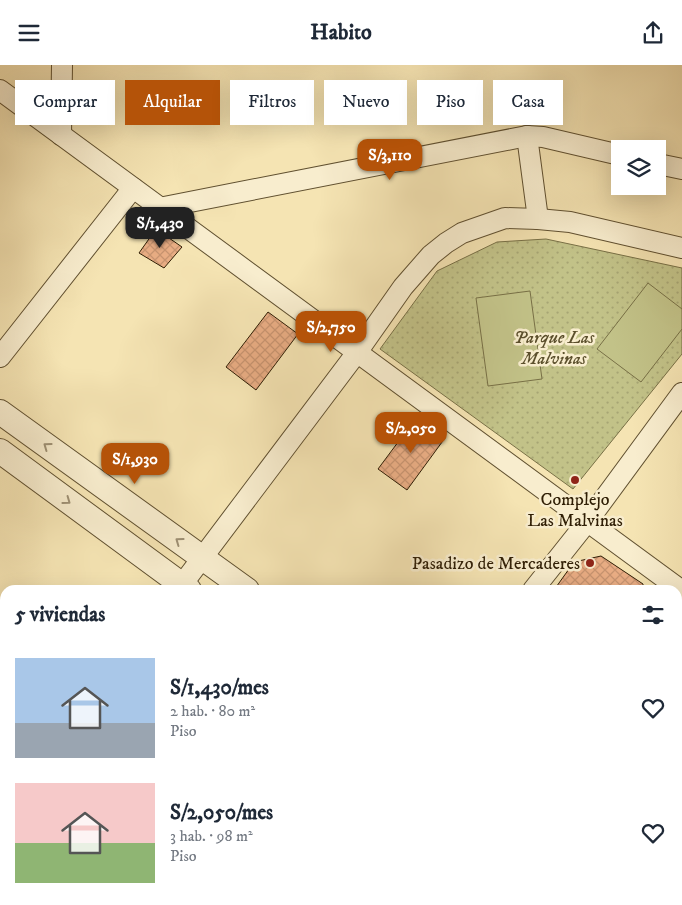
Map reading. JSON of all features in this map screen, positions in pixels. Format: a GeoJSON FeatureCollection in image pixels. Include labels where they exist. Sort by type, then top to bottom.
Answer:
{"type":"FeatureCollection","features":[{"type":"Feature","properties":{"kind":"street"},"geometry":{"type":"LineString","coordinates":[[61,135],[62,65]]}},
{"type":"Feature","properties":{"kind":"street"},"geometry":{"type":"LineString","coordinates":[[0,90],[358,351],[674,585]]}},
{"type":"Feature","properties":{"kind":"street"},"geometry":{"type":"LineString","coordinates":[[159,207],[527,136],[543,137],[611,153]]}},
{"type":"Feature","properties":{"kind":"street"},"geometry":{"type":"LineString","coordinates":[[527,136],[538,219]]}},
{"type":"Feature","properties":{"kind":"street"},"geometry":{"type":"LineString","coordinates":[[666,165],[682,169]]}},
{"type":"Feature","properties":{"kind":"street"},"geometry":{"type":"LineString","coordinates":[[0,357],[133,188]]}},
{"type":"Feature","properties":{"kind":"street"},"geometry":{"type":"LineString","coordinates":[[185,585],[202,557],[358,351],[403,287],[424,262],[446,243],[462,233],[505,218],[570,222],[682,248]]}},
{"type":"Feature","properties":{"kind":"street"},"geometry":{"type":"LineString","coordinates":[[537,585],[587,522],[682,393]]}},
{"type":"Feature","properties":{"kind":"street"},"geometry":{"type":"LineString","coordinates":[[0,412],[240,585]]}},
{"type":"Feature","properties":{"kind":"street"},"geometry":{"type":"LineString","coordinates":[[0,451],[179,585]]}},
{"type":"Feature","properties":{"kind":"green space","name":"Parque Las Malvinas"},"geometry":{"type":"Polygon","coordinates":[[[546,239],[682,268],[682,354],[573,489],[380,349],[437,271],[497,242],[546,239]]]}},
{"type":"Feature","properties":{"kind":"green space"},"geometry":{"type":"Polygon","coordinates":[[[648,283],[682,309],[682,329],[641,382],[597,349],[648,283]]]}},
{"type":"Feature","properties":{"kind":"green space"},"geometry":{"type":"Polygon","coordinates":[[[530,291],[542,379],[488,386],[476,298],[530,291]]]}},
{"type":"Feature","properties":{"kind":"building"},"geometry":{"type":"Polygon","coordinates":[[[156,229],[182,247],[164,268],[139,253],[156,229]]]}},
{"type":"Feature","properties":{"kind":"building"},"geometry":{"type":"Polygon","coordinates":[[[268,312],[298,334],[256,390],[226,367],[268,312]]]}},
{"type":"Feature","properties":{"kind":"building"},"geometry":{"type":"Polygon","coordinates":[[[416,418],[445,438],[407,490],[378,469],[416,418]]]}},
{"type":"Feature","properties":{"kind":"building"},"geometry":{"type":"Polygon","coordinates":[[[601,556],[643,585],[558,585],[574,562],[601,556]]]}},
{"type":"Feature","properties":{"kind":"place","name":"Complejo Las Malvinas"},"geometry":{"type":"Point","coordinates":[575,480]}},
{"type":"Feature","properties":{"kind":"place","name":"Pasadizo de Mercaderes"},"geometry":{"type":"Point","coordinates":[590,563]}}]}
